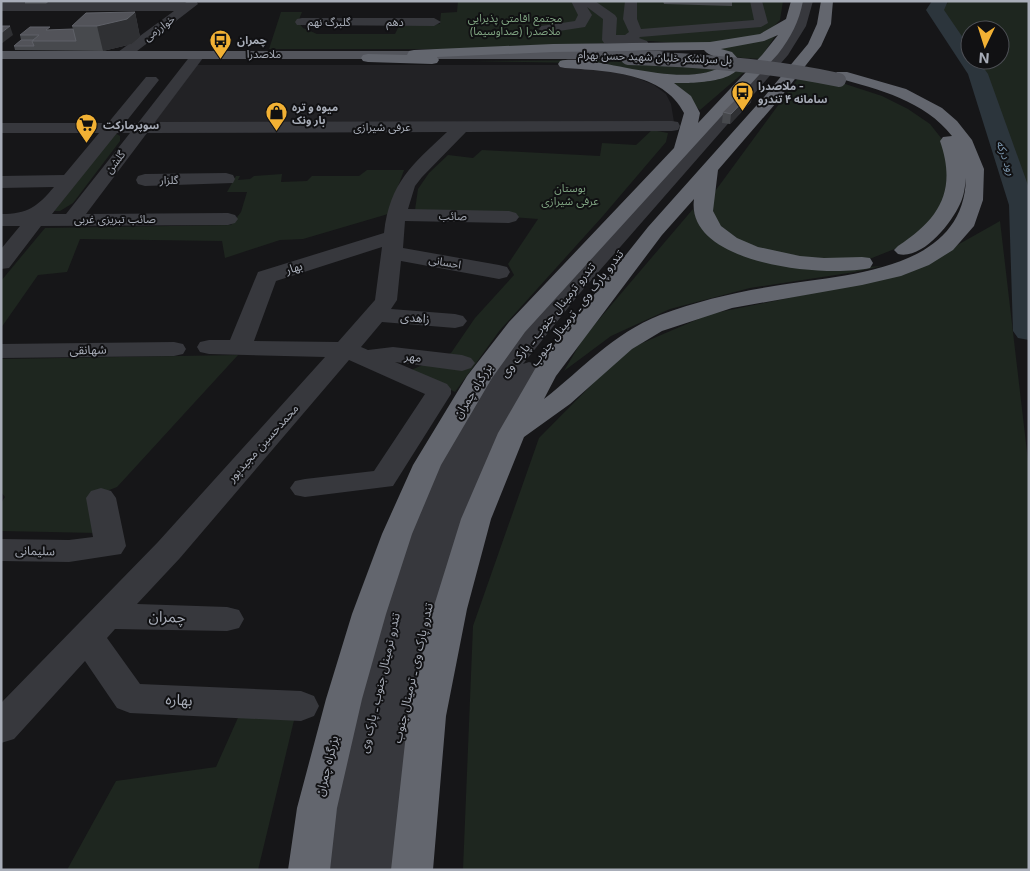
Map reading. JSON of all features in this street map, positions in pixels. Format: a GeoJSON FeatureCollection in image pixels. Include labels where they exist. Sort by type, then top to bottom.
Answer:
{"type":"FeatureCollection","features":[{"type":"Feature","properties":{"kind":"highway"},"geometry":{"type":"LineString","coordinates":[[412,870],[428,716],[450,609],[476,519],[512,433],[544,374],[655,231],[814,46],[819,38],[827,15],[827,1]]}},
{"type":"Feature","properties":{"kind":"highway"},"geometry":{"type":"LineString","coordinates":[[669,51],[692,46],[764,37],[799,8]]}},
{"type":"Feature","properties":{"kind":"highway","name":"بزرگراه چمران"},"geometry":{"type":"LineString","coordinates":[[309,870],[317,808],[344,699],[369,614],[397,534],[427,465],[480,376],[517,327],[768,58],[784,37],[799,8]]}},
{"type":"Feature","properties":{"kind":"highway"},"geometry":{"type":"LineString","coordinates":[[368,58],[565,64],[672,78],[698,78],[721,74],[733,66],[733,61],[721,52],[608,48],[414,54]]}},
{"type":"Feature","properties":{"kind":"highway"},"geometry":{"type":"LineString","coordinates":[[636,73],[677,90],[691,108],[692,113],[680,152]]}},
{"type":"Feature","properties":{"kind":"highway"},"geometry":{"type":"LineString","coordinates":[[710,169],[703,208],[704,216],[717,233],[741,248],[788,261],[832,265],[858,264],[880,260],[902,252],[918,243],[941,222],[953,200],[957,169],[954,150],[949,140],[934,122],[911,107],[840,78]]}},
{"type":"Feature","properties":{"kind":"highway"},"geometry":{"type":"LineString","coordinates":[[512,433],[548,409],[618,345],[651,327],[684,314],[740,299],[876,276],[906,267],[929,257],[956,236],[972,210],[976,185],[972,159],[956,128],[945,117],[885,87],[840,78]]}},
{"type":"Feature","properties":{"kind":"main road","name":"پل سرلشکر خلبان شهید حسن بهرام"},"geometry":{"type":"LineString","coordinates":[[466,56],[669,51],[799,67],[840,78]]}},
{"type":"Feature","properties":{"kind":"main road","name":"ملاصدرا"},"geometry":{"type":"LineString","coordinates":[[1,55],[414,54],[466,56]]}},
{"type":"Feature","properties":{"kind":"main road","name":"ملاصدرا"},"geometry":{"type":"LineString","coordinates":[[1,59],[466,56]]}},
{"type":"Feature","properties":{"kind":"main road","name":"پل سرلشکر خلبان شهید حسن بهرام"},"geometry":{"type":"LineString","coordinates":[[466,56],[628,58],[692,61],[760,67],[840,78]]}},
{"type":"Feature","properties":{"kind":"street"},"geometry":{"type":"LineString","coordinates":[[546,29],[580,24],[585,15],[577,1]]}},
{"type":"Feature","properties":{"kind":"street"},"geometry":{"type":"LineString","coordinates":[[587,1],[610,18],[609,40],[636,39],[761,23],[756,1]]}},
{"type":"Feature","properties":{"kind":"street"},"geometry":{"type":"LineString","coordinates":[[631,1],[630,19],[636,39]]}},
{"type":"Feature","properties":{"kind":"street","name":"تندرو پارک وی ـ ترمینال جنوب"},"geometry":{"type":"LineString","coordinates":[[384,870],[394,753],[428,603],[460,507],[486,441],[541,351],[589,290],[809,36],[817,22],[819,1]]}},
{"type":"Feature","properties":{"kind":"street"},"geometry":{"type":"LineString","coordinates":[[1,6],[192,4]]}},
{"type":"Feature","properties":{"kind":"street","name":"خوارزمی"},"geometry":{"type":"LineString","coordinates":[[123,55],[192,4]]}},
{"type":"Feature","properties":{"kind":"street"},"geometry":{"type":"LineString","coordinates":[[356,22],[362,8]]}},
{"type":"Feature","properties":{"kind":"street","name":"تندرو ترمینال جنوب ـ پارک وی"},"geometry":{"type":"LineString","coordinates":[[347,870],[363,760],[396,608],[431,509],[451,465],[498,382],[566,294],[777,59],[797,34],[804,18],[799,8]]}},
{"type":"Feature","properties":{"kind":"street","name":"گلبرگ نهم"},"geometry":{"type":"LineString","coordinates":[[302,22],[356,22]]}},
{"type":"Feature","properties":{"kind":"street","name":"دهم"},"geometry":{"type":"LineString","coordinates":[[356,22],[434,22]]}},
{"type":"Feature","properties":{"kind":"street"},"geometry":{"type":"LineString","coordinates":[[608,48],[636,39],[692,46]]}},
{"type":"Feature","properties":{"kind":"street","name":"گلشن"},"geometry":{"type":"LineString","coordinates":[[72,219],[196,58]]}},
{"type":"Feature","properties":{"kind":"street","name":"گلشن"},"geometry":{"type":"LineString","coordinates":[[6,220],[41,212],[47,208],[151,80]]}},
{"type":"Feature","properties":{"kind":"street","name":"عرفی شیرازی"},"geometry":{"type":"LineString","coordinates":[[1,128],[462,126],[588,133],[672,126]]}},
{"type":"Feature","properties":{"kind":"street","name":"محمدحسین مجیدپور"},"geometry":{"type":"LineString","coordinates":[[1,728],[355,353],[386,300],[394,234],[406,186],[415,173],[462,126]]}},
{"type":"Feature","properties":{"kind":"street","name":"گلزار"},"geometry":{"type":"LineString","coordinates":[[146,180],[182,199],[226,179]]}},
{"type":"Feature","properties":{"kind":"street"},"geometry":{"type":"LineString","coordinates":[[1,182],[68,182]]}},
{"type":"Feature","properties":{"kind":"street","name":"صائب تبریزی غربی"},"geometry":{"type":"LineString","coordinates":[[6,220],[72,219],[182,199],[228,219]]}},
{"type":"Feature","properties":{"kind":"street","name":"صائب"},"geometry":{"type":"LineString","coordinates":[[394,234],[509,217]]}},
{"type":"Feature","properties":{"kind":"street"},"geometry":{"type":"LineString","coordinates":[[1,263],[36,219]]}},
{"type":"Feature","properties":{"kind":"street","name":"احسانی"},"geometry":{"type":"LineString","coordinates":[[394,234],[499,272]]}},
{"type":"Feature","properties":{"kind":"street","name":"بهار"},"geometry":{"type":"LineString","coordinates":[[239,347],[266,277],[394,234]]}},
{"type":"Feature","properties":{"kind":"street","name":"زاهدی"},"geometry":{"type":"LineString","coordinates":[[376,315],[455,321]]}},
{"type":"Feature","properties":{"kind":"street"},"geometry":{"type":"LineString","coordinates":[[209,347],[355,353],[438,389],[438,394],[383,479],[305,488]]}},
{"type":"Feature","properties":{"kind":"street","name":"شهانقی"},"geometry":{"type":"LineString","coordinates":[[1,351],[174,349]]}},
{"type":"Feature","properties":{"kind":"street","name":"مهر"},"geometry":{"type":"LineString","coordinates":[[355,353],[393,354],[462,363]]}},
{"type":"Feature","properties":{"kind":"street","name":"سلیمانی"},"geometry":{"type":"LineString","coordinates":[[1,550],[69,551],[110,546],[102,498]]}},
{"type":"Feature","properties":{"kind":"street","name":"چمران"},"geometry":{"type":"LineString","coordinates":[[98,627],[227,619]]}},
{"type":"Feature","properties":{"kind":"street","name":"بهاره"},"geometry":{"type":"LineString","coordinates":[[98,627],[130,698],[301,706]]}},
{"type":"Feature","properties":{"kind":"shaded area"},"geometry":{"type":"Polygon","coordinates":[[[195,65],[561,65],[598,69],[630,75],[654,85],[666,94],[671,104],[674,122],[149,124],[195,65]]]}},
{"type":"Feature","properties":{"kind":"green space","name":"مجتمع اقامتی پذیرایی ملاصدرا (صداوسیما)"},"geometry":{"type":"Polygon","coordinates":[[[458,1],[783,1],[780,20],[770,30],[756,36],[729,42],[687,44],[650,41],[479,49],[269,49],[281,12],[302,12],[298,22],[303,28],[317,34],[395,34],[399,26],[440,24],[441,13],[457,12],[458,1]]]}},
{"type":"Feature","properties":{"kind":"green space"},"geometry":{"type":"Polygon","coordinates":[[[949,1],[1029,1],[1029,283],[998,145],[970,70],[1010,70],[1010,20],[960,20],[960,47],[943,9],[949,1]]]}},
{"type":"Feature","properties":{"kind":"green space"},"geometry":{"type":"Polygon","coordinates":[[[779,30],[760,59],[732,56],[719,46],[779,30]]]}},
{"type":"Feature","properties":{"kind":"green space"},"geometry":{"type":"Polygon","coordinates":[[[609,60],[694,62],[720,71],[679,77],[581,63],[471,61],[609,60]]]}},
{"type":"Feature","properties":{"kind":"green space"},"geometry":{"type":"Polygon","coordinates":[[[750,67],[700,110],[667,80],[730,72],[750,67]]]}},
{"type":"Feature","properties":{"kind":"green space"},"geometry":{"type":"Polygon","coordinates":[[[801,74],[833,80],[882,96],[908,109],[930,124],[945,143],[948,151],[947,189],[937,216],[902,246],[872,258],[856,260],[783,256],[732,238],[711,217],[713,194],[801,74]]]}},
{"type":"Feature","properties":{"kind":"green space","name":"بوستان عرفی شیرازی"},"geometry":{"type":"Polygon","coordinates":[[[652,130],[668,133],[666,142],[602,217],[500,330],[455,392],[411,370],[451,353],[475,318],[514,275],[508,264],[538,219],[415,210],[418,189],[429,173],[448,155],[473,158],[482,150],[600,156],[602,143],[636,145],[652,130]]]}},
{"type":"Feature","properties":{"kind":"green space"},"geometry":{"type":"Polygon","coordinates":[[[115,133],[120,136],[120,141],[73,203],[60,211],[54,211],[115,133]]]}},
{"type":"Feature","properties":{"kind":"green space"},"geometry":{"type":"Polygon","coordinates":[[[367,170],[404,170],[388,214],[303,239],[280,240],[225,258],[222,241],[80,239],[67,272],[38,275],[1,328],[1,281],[45,228],[231,225],[241,212],[247,192],[227,192],[236,176],[240,176],[238,180],[250,179],[254,176],[282,174],[281,182],[307,181],[312,176],[359,176],[367,170]]]}},
{"type":"Feature","properties":{"kind":"green space"},"geometry":{"type":"Polygon","coordinates":[[[693,209],[698,221],[722,243],[852,268],[882,266],[750,288],[670,309],[611,336],[564,371],[584,337],[693,209]]]}},
{"type":"Feature","properties":{"kind":"green space"},"geometry":{"type":"Polygon","coordinates":[[[1000,221],[1029,469],[1029,870],[463,870],[473,626],[539,438],[626,350],[710,314],[906,274],[1000,221]]]}},
{"type":"Feature","properties":{"kind":"green space"},"geometry":{"type":"Polygon","coordinates":[[[238,355],[117,487],[94,496],[98,533],[1,531],[1,503],[5,497],[1,492],[1,359],[238,355]]]}},
{"type":"Feature","properties":{"kind":"green space"},"geometry":{"type":"Polygon","coordinates":[[[241,711],[296,712],[258,870],[67,870],[116,781],[216,767],[241,711]]]}},
{"type":"Feature","properties":{"kind":"building"},"geometry":{"type":"Polygon","coordinates":[[[135,12],[127,19],[97,26],[72,26],[86,13],[135,12]]]}},
{"type":"Feature","properties":{"kind":"building"},"geometry":{"type":"Polygon","coordinates":[[[1,26],[10,26],[1,33],[1,26]]]}},
{"type":"Feature","properties":{"kind":"building"},"geometry":{"type":"Polygon","coordinates":[[[30,27],[50,27],[46,30],[73,29],[76,41],[32,41],[39,35],[20,35],[30,27]]]}},
{"type":"Feature","properties":{"kind":"building"},"geometry":{"type":"Polygon","coordinates":[[[21,40],[34,40],[32,41],[34,46],[14,46],[21,40]]]}},
{"type":"Feature","properties":{"kind":"building"},"geometry":{"type":"Polygon","coordinates":[[[744,91],[752,92],[731,114],[723,112],[744,91]]]}},
{"type":"Feature","properties":{"kind":"waterway","name":"رود درکه"},"geometry":{"type":"LineString","coordinates":[[940,1],[935,10],[978,74],[1022,205],[1029,331]]}},
{"type":"Feature","properties":{"kind":"place","name":"چمران"},"geometry":{"type":"Point","coordinates":[221,59]}},
{"type":"Feature","properties":{"kind":"place","name":"ملاصدرا - سامانه ۴ تندرو"},"geometry":{"type":"Point","coordinates":[742,111]}},
{"type":"Feature","properties":{"kind":"place","name":"میوه و تره بار ونک"},"geometry":{"type":"Point","coordinates":[276,132]}},
{"type":"Feature","properties":{"kind":"place","name":"سوپرمارکت"},"geometry":{"type":"Point","coordinates":[87,144]}}]}
